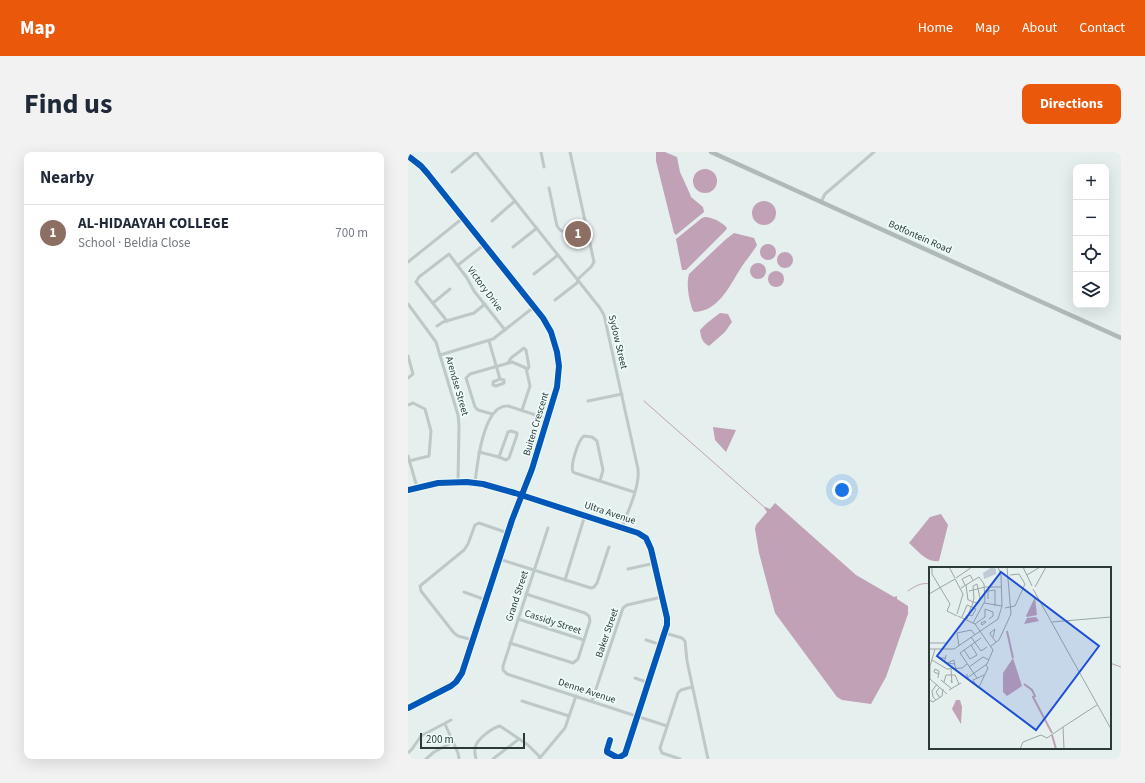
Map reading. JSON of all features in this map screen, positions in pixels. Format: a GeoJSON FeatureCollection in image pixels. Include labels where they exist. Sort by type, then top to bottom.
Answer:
{"type":"FeatureCollection","features":[{"type":"Feature","properties":{"kind":"street"},"geometry":{"type":"LineString","coordinates":[[452,172],[476,152]]}},
{"type":"Feature","properties":{"kind":"street","name":"Sydow Street"},"geometry":{"type":"LineString","coordinates":[[476,152],[604,315],[639,477],[622,528]]}},
{"type":"Feature","properties":{"kind":"street"},"geometry":{"type":"LineString","coordinates":[[541,152],[544,167]]}},
{"type":"Feature","properties":{"kind":"street"},"geometry":{"type":"LineString","coordinates":[[555,300],[577,283],[579,278],[591,267],[594,262],[570,152]]}},
{"type":"Feature","properties":{"kind":"street","name":"Botfontein Road"},"geometry":{"type":"LineString","coordinates":[[711,152],[1121,338]]}},
{"type":"Feature","properties":{"kind":"street"},"geometry":{"type":"LineString","coordinates":[[821,202],[825,194],[874,152]]}},
{"type":"Feature","properties":{"kind":"street","name":"Buiten Crescent"},"geometry":{"type":"LineString","coordinates":[[408,156],[421,166],[428,174],[543,318],[554,340],[558,359],[557,387],[548,419],[532,469],[499,558],[463,670],[456,682],[448,688],[408,708]]}},
{"type":"Feature","properties":{"kind":"street"},"geometry":{"type":"LineString","coordinates":[[549,188],[557,226],[559,229],[565,231],[586,226]]}},
{"type":"Feature","properties":{"kind":"street"},"geometry":{"type":"LineString","coordinates":[[492,221],[515,201]]}},
{"type":"Feature","properties":{"kind":"street"},"geometry":{"type":"LineString","coordinates":[[408,262],[463,218]]}},
{"type":"Feature","properties":{"kind":"street"},"geometry":{"type":"LineString","coordinates":[[513,248],[537,228]]}},
{"type":"Feature","properties":{"kind":"street","name":"Victory Drive"},"geometry":{"type":"LineString","coordinates":[[484,244],[458,265],[474,291],[505,330]]}},
{"type":"Feature","properties":{"kind":"street"},"geometry":{"type":"LineString","coordinates":[[447,321],[417,284],[417,280],[448,254],[458,265]]}},
{"type":"Feature","properties":{"kind":"street"},"geometry":{"type":"LineString","coordinates":[[534,274],[558,255]]}},
{"type":"Feature","properties":{"kind":"street"},"geometry":{"type":"LineString","coordinates":[[433,303],[450,289]]}},
{"type":"Feature","properties":{"kind":"street","name":"Arendse Street"},"geometry":{"type":"LineString","coordinates":[[408,304],[433,337],[440,355],[459,419],[458,482]]}},
{"type":"Feature","properties":{"kind":"street"},"geometry":{"type":"LineString","coordinates":[[437,326],[442,322],[474,313],[485,304]]}},
{"type":"Feature","properties":{"kind":"street"},"geometry":{"type":"LineString","coordinates":[[440,355],[489,341],[534,307]]}},
{"type":"Feature","properties":{"kind":"street"},"geometry":{"type":"LineString","coordinates":[[489,341],[500,379]]}},
{"type":"Feature","properties":{"kind":"street"},"geometry":{"type":"LineString","coordinates":[[508,363],[511,358],[524,348],[526,350],[529,367],[527,371]]}},
{"type":"Feature","properties":{"kind":"street"},"geometry":{"type":"LineString","coordinates":[[408,356],[413,372],[408,378]]}},
{"type":"Feature","properties":{"kind":"street"},"geometry":{"type":"LineString","coordinates":[[492,414],[478,410],[475,407],[466,379],[470,374],[508,363],[515,363],[524,367],[527,371],[530,385],[522,410]]}},
{"type":"Feature","properties":{"kind":"street"},"geometry":{"type":"LineString","coordinates":[[588,401],[622,394]]}},
{"type":"Feature","properties":{"kind":"street"},"geometry":{"type":"LineString","coordinates":[[408,405],[413,403],[424,409],[430,424],[431,434],[430,456],[409,461]]}},
{"type":"Feature","properties":{"kind":"street"},"geometry":{"type":"LineString","coordinates":[[475,483],[479,452],[492,414],[500,407],[504,406],[522,410],[548,419]]}},
{"type":"Feature","properties":{"kind":"street"},"geometry":{"type":"LineString","coordinates":[[479,452],[499,457],[508,459],[517,433],[511,431],[509,432],[499,457]]}},
{"type":"Feature","properties":{"kind":"street"},"geometry":{"type":"LineString","coordinates":[[600,481],[603,470],[597,441],[592,437],[584,436],[580,440],[572,469],[575,473],[634,492]]}},
{"type":"Feature","properties":{"kind":"street"},"geometry":{"type":"LineString","coordinates":[[408,456],[417,487]]}},
{"type":"Feature","properties":{"kind":"street","name":"Ultra Avenue"},"geometry":{"type":"LineString","coordinates":[[408,490],[438,483],[458,482],[475,483],[495,487],[585,515],[638,533],[646,538],[651,546],[655,563],[667,621],[666,633],[623,759]]}},
{"type":"Feature","properties":{"kind":"street"},"geometry":{"type":"LineString","coordinates":[[565,580],[585,515]]}},
{"type":"Feature","properties":{"kind":"street"},"geometry":{"type":"LineString","coordinates":[[473,640],[458,636],[454,633],[421,591],[420,586],[464,550],[467,546],[475,524],[479,523],[508,533]]}},
{"type":"Feature","properties":{"kind":"street","name":"Grand Street"},"geometry":{"type":"LineString","coordinates":[[503,670],[510,643],[548,528]]}},
{"type":"Feature","properties":{"kind":"street"},"geometry":{"type":"LineString","coordinates":[[499,558],[590,588],[597,584],[609,547]]}},
{"type":"Feature","properties":{"kind":"street"},"geometry":{"type":"LineString","coordinates":[[628,569],[655,563]]}},
{"type":"Feature","properties":{"kind":"street"},"geometry":{"type":"LineString","coordinates":[[464,592],[486,600]]}},
{"type":"Feature","properties":{"kind":"street"},"geometry":{"type":"LineString","coordinates":[[510,643],[572,663],[578,659],[590,621],[588,615],[526,594]]}},
{"type":"Feature","properties":{"kind":"street","name":"Baker Street"},"geometry":{"type":"LineString","coordinates":[[592,701],[623,608],[627,605],[662,597]]}},
{"type":"Feature","properties":{"kind":"street","name":"Cassidy Street"},"geometry":{"type":"LineString","coordinates":[[518,619],[584,640]]}},
{"type":"Feature","properties":{"kind":"street"},"geometry":{"type":"LineString","coordinates":[[666,633],[682,638],[684,641],[692,687],[708,759]]}},
{"type":"Feature","properties":{"kind":"street"},"geometry":{"type":"LineString","coordinates":[[646,640],[662,645]]}},
{"type":"Feature","properties":{"kind":"street","name":"Denne Avenue"},"geometry":{"type":"LineString","coordinates":[[503,670],[507,674],[667,726]]}},
{"type":"Feature","properties":{"kind":"street"},"geometry":{"type":"LineString","coordinates":[[635,678],[649,682]]}},
{"type":"Feature","properties":{"kind":"street"},"geometry":{"type":"LineString","coordinates":[[680,759],[660,751],[679,692],[692,687]]}},
{"type":"Feature","properties":{"kind":"street"},"geometry":{"type":"LineString","coordinates":[[476,759],[475,749],[477,744],[497,726],[502,727],[519,739],[540,758],[564,730],[576,696]]}},
{"type":"Feature","properties":{"kind":"street"},"geometry":{"type":"LineString","coordinates":[[522,701],[569,716]]}},
{"type":"Feature","properties":{"kind":"street"},"geometry":{"type":"LineString","coordinates":[[408,753],[421,736],[451,720]]}},
{"type":"Feature","properties":{"kind":"street"},"geometry":{"type":"LineString","coordinates":[[445,724],[458,753],[459,759]]}},
{"type":"Feature","properties":{"kind":"street"},"geometry":{"type":"LineString","coordinates":[[493,759],[519,739]]}},
{"type":"Feature","properties":{"kind":"street"},"geometry":{"type":"LineString","coordinates":[[610,740],[606,750],[607,752],[618,758],[625,754]]}},
{"type":"Feature","properties":{"kind":"street"},"geometry":{"type":"LineString","coordinates":[[426,759],[434,752],[453,742]]}},
{"type":"Feature","properties":{"kind":"shaded area"},"geometry":{"type":"Polygon","coordinates":[[[656,152],[665,152],[677,157],[680,172],[691,197],[703,207],[704,212],[676,235],[674,233],[656,161],[656,152]]]}},
{"type":"Feature","properties":{"kind":"shaded area"},"geometry":{"type":"Polygon","coordinates":[[[705,169],[714,172],[717,181],[714,190],[705,193],[696,190],[693,181],[696,172],[705,169]]]}},
{"type":"Feature","properties":{"kind":"shaded area"},"geometry":{"type":"Polygon","coordinates":[[[764,201],[773,204],[776,213],[773,222],[764,225],[755,222],[752,213],[755,204],[764,201]]]}},
{"type":"Feature","properties":{"kind":"shaded area"},"geometry":{"type":"Polygon","coordinates":[[[705,217],[717,220],[727,228],[686,270],[682,270],[676,239],[705,217]]]}},
{"type":"Feature","properties":{"kind":"shaded area"},"geometry":{"type":"Polygon","coordinates":[[[734,233],[754,238],[757,245],[722,297],[716,303],[703,311],[693,311],[688,292],[689,274],[734,233]]]}},
{"type":"Feature","properties":{"kind":"shaded area"},"geometry":{"type":"Polygon","coordinates":[[[768,244],[775,249],[776,252],[771,259],[768,260],[761,255],[760,252],[765,245],[768,244]]]}},
{"type":"Feature","properties":{"kind":"shaded area"},"geometry":{"type":"Polygon","coordinates":[[[785,252],[792,257],[793,260],[788,267],[785,268],[778,263],[777,260],[782,253],[785,252]]]}},
{"type":"Feature","properties":{"kind":"shaded area"},"geometry":{"type":"Polygon","coordinates":[[[758,263],[765,268],[766,271],[761,278],[758,279],[751,274],[750,271],[755,264],[758,263]]]}},
{"type":"Feature","properties":{"kind":"shaded area"},"geometry":{"type":"Polygon","coordinates":[[[776,271],[783,276],[784,279],[779,286],[776,287],[769,282],[768,279],[773,272],[776,271]]]}},
{"type":"Feature","properties":{"kind":"shaded area"},"geometry":{"type":"Polygon","coordinates":[[[720,313],[728,314],[732,322],[725,332],[709,346],[702,340],[700,330],[720,313]]]}},
{"type":"Feature","properties":{"kind":"shaded area"},"geometry":{"type":"Polygon","coordinates":[[[713,427],[736,430],[726,452],[715,440],[713,427]]]}},
{"type":"Feature","properties":{"kind":"shaded area"},"geometry":{"type":"Polygon","coordinates":[[[775,503],[856,575],[894,597],[897,596],[897,599],[908,606],[908,614],[886,677],[871,704],[842,700],[837,697],[775,613],[759,553],[755,529],[756,525],[767,512],[763,506],[770,509],[775,503]]]}},
{"type":"Feature","properties":{"kind":"shaded area"},"geometry":{"type":"Polygon","coordinates":[[[941,514],[948,525],[939,561],[935,561],[923,556],[909,543],[930,517],[941,514]]]}},
{"type":"Feature","properties":{"kind":"waterway"},"geometry":{"type":"LineString","coordinates":[[644,401],[763,506]]}},
{"type":"Feature","properties":{"kind":"waterway"},"geometry":{"type":"LineString","coordinates":[[908,591],[919,585],[929,584]]}},
{"type":"Feature","properties":{"kind":"waterway"},"geometry":{"type":"LineString","coordinates":[[1111,663],[1121,667]]}},
{"type":"Feature","properties":{"kind":"cycle path"},"geometry":{"type":"LineString","coordinates":[[408,156],[421,166],[428,174],[543,318],[551,332],[557,352],[559,366],[557,387],[532,469],[512,520],[462,673],[456,682],[451,686],[408,708]]}},
{"type":"Feature","properties":{"kind":"cycle path"},"geometry":{"type":"LineString","coordinates":[[408,490],[438,483],[467,482],[483,484],[638,533],[646,538],[651,549],[667,618],[667,625],[625,754],[618,758],[607,752],[610,740]]}},
{"type":"Feature","properties":{"kind":"place","name":"AL-HIDAAYAH COLLEGE"},"geometry":{"type":"Point","coordinates":[578,234]}}]}
